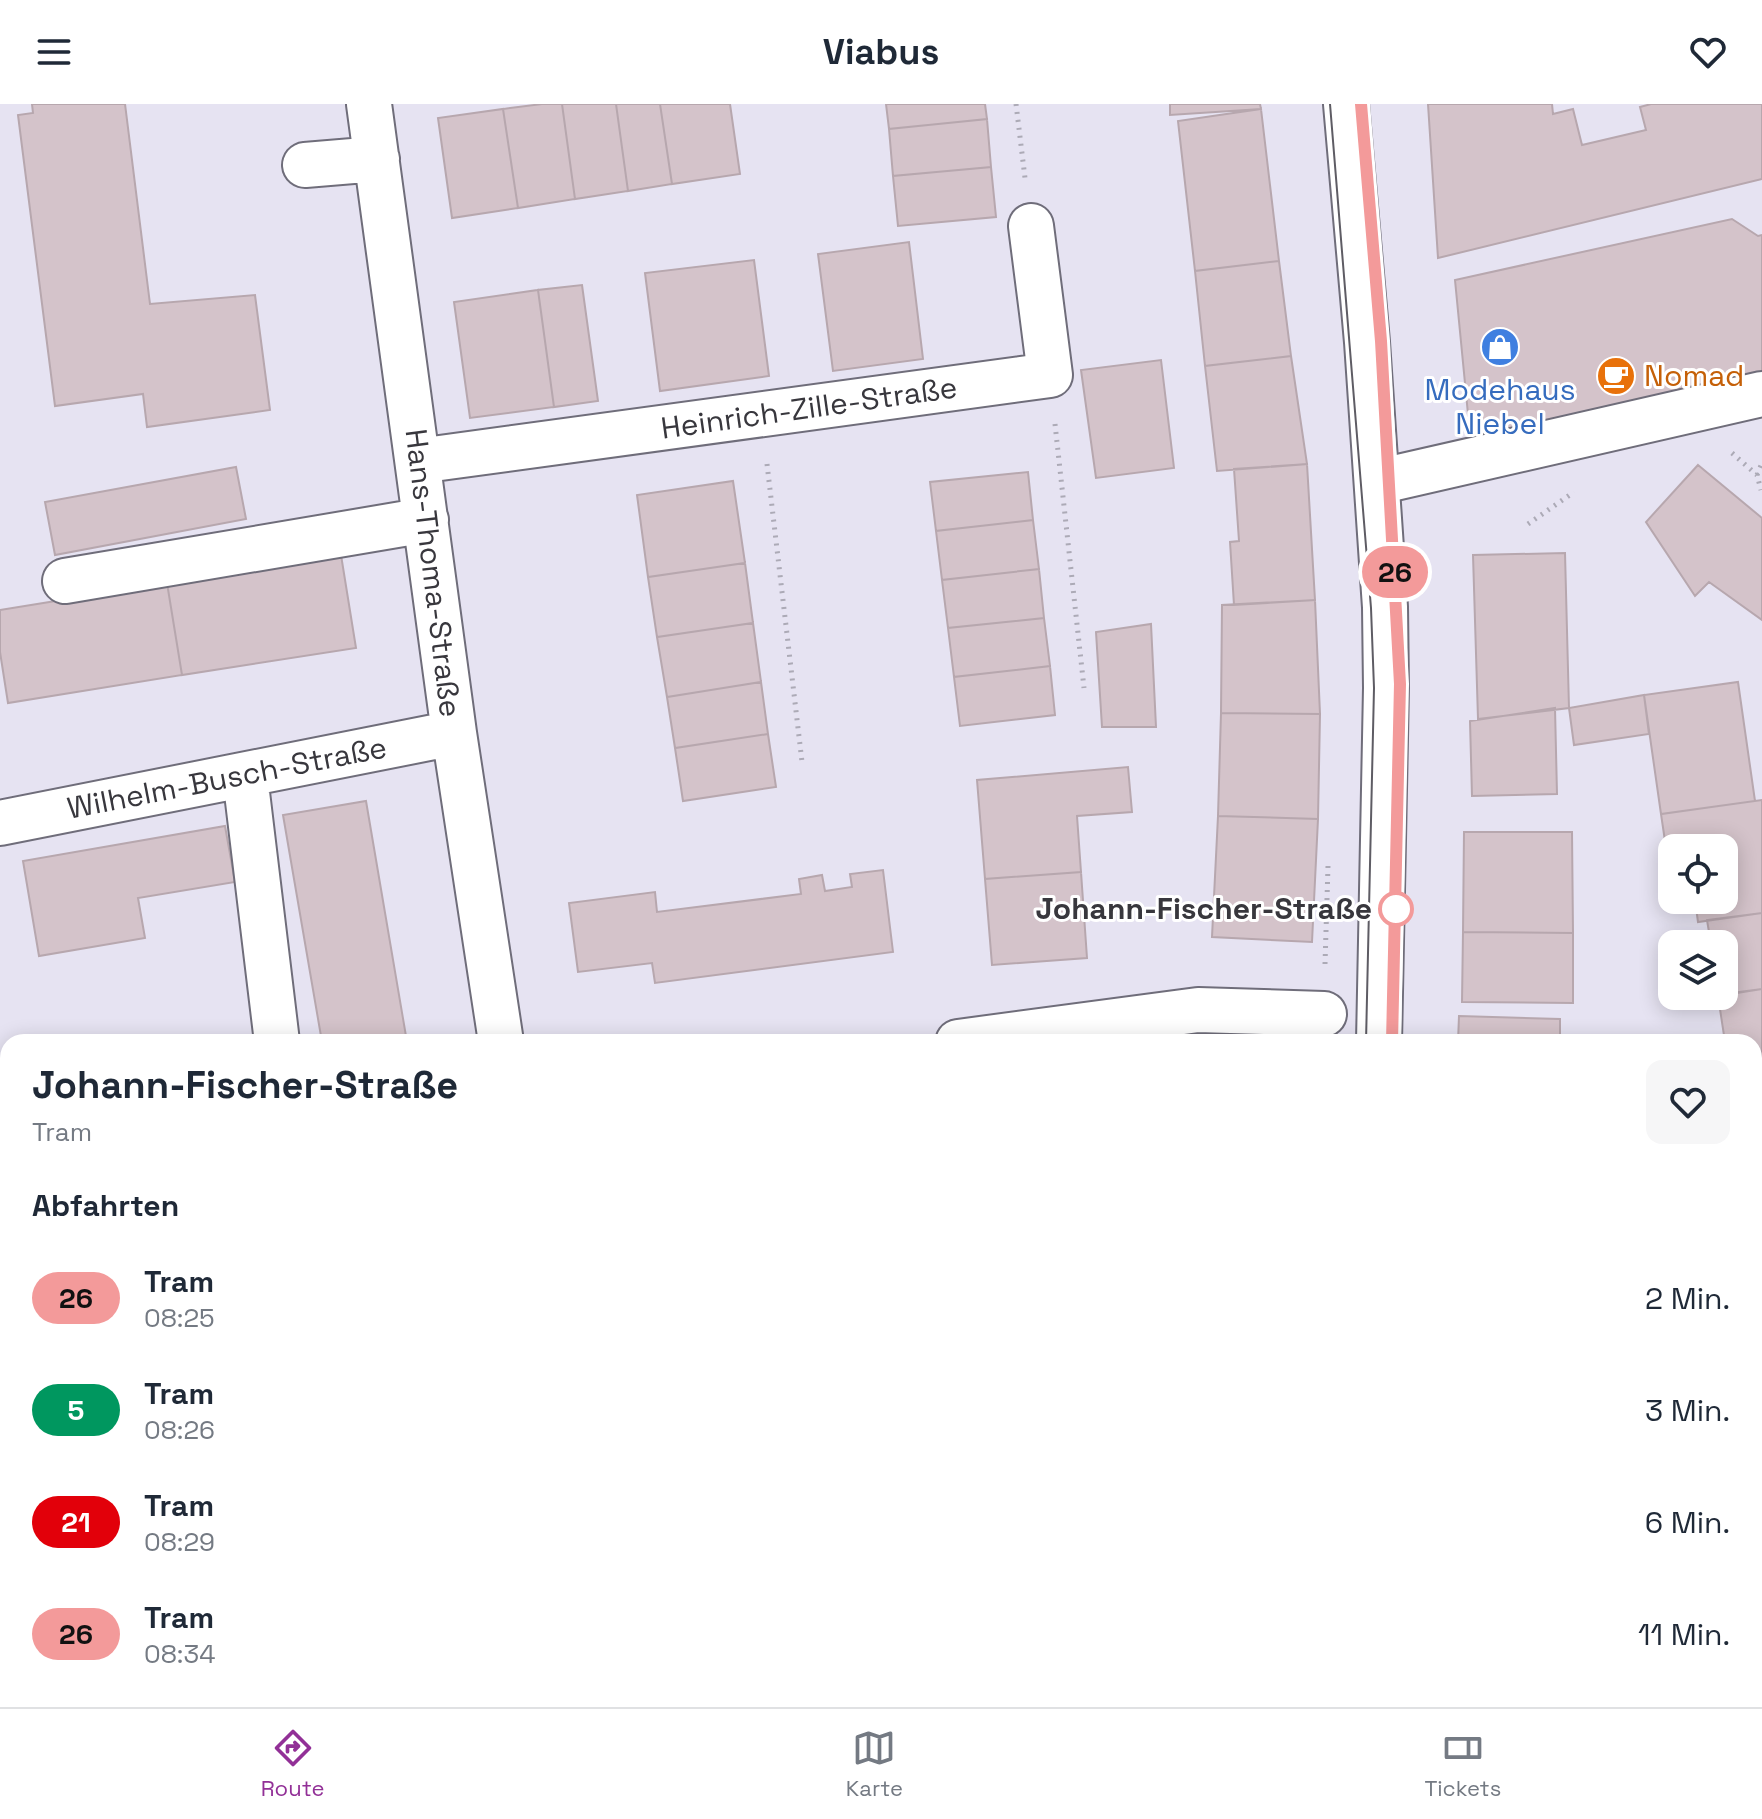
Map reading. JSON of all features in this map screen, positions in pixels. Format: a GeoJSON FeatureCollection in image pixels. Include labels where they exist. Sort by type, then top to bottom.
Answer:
{"type":"FeatureCollection","features":[{"type":"Feature","properties":{"kind":"street","name":"Hans-Thoma-Straße"},"geometry":{"type":"LineString","coordinates":[[369,104],[454,733],[500,1034]]}},
{"type":"Feature","properties":{"kind":"street"},"geometry":{"type":"LineString","coordinates":[[1346,104],[1385,607],[1379,1034]]}},
{"type":"Feature","properties":{"kind":"street"},"geometry":{"type":"LineString","coordinates":[[305,165],[377,159]]}},
{"type":"Feature","properties":{"kind":"street"},"geometry":{"type":"LineString","coordinates":[[1031,226],[1050,375]]}},
{"type":"Feature","properties":{"kind":"street","name":"Heinrich-Zille-Straße"},"geometry":{"type":"LineString","coordinates":[[418,461],[1050,375]]}},
{"type":"Feature","properties":{"kind":"street"},"geometry":{"type":"LineString","coordinates":[[1377,482],[1762,394]]}},
{"type":"Feature","properties":{"kind":"street"},"geometry":{"type":"LineString","coordinates":[[65,581],[426,520]]}},
{"type":"Feature","properties":{"kind":"street","name":"Wilhelm-Busch-Straße"},"geometry":{"type":"LineString","coordinates":[[0,823],[454,733]]}},
{"type":"Feature","properties":{"kind":"street"},"geometry":{"type":"LineString","coordinates":[[245,776],[276,1034]]}},
{"type":"Feature","properties":{"kind":"street"},"geometry":{"type":"LineString","coordinates":[[1018,1034],[1198,1010],[1324,1014]]}},
{"type":"Feature","properties":{"kind":"path"},"geometry":{"type":"LineString","coordinates":[[1016,104],[1031,226]]}},
{"type":"Feature","properties":{"kind":"path"},"geometry":{"type":"LineString","coordinates":[[1050,375],[1084,688]]}},
{"type":"Feature","properties":{"kind":"path"},"geometry":{"type":"LineString","coordinates":[[761,415],[802,762]]}},
{"type":"Feature","properties":{"kind":"path"},"geometry":{"type":"LineString","coordinates":[[1722,445],[1757,475],[1761,490]]}},
{"type":"Feature","properties":{"kind":"path"},"geometry":{"type":"LineString","coordinates":[[1757,475],[1762,463]]}},
{"type":"Feature","properties":{"kind":"path"},"geometry":{"type":"LineString","coordinates":[[1528,524],[1579,489]]}},
{"type":"Feature","properties":{"kind":"building"},"geometry":{"type":"Polygon","coordinates":[[[32,104],[125,104],[150,304],[255,295],[270,410],[147,427],[143,394],[55,406],[18,115],[33,113],[32,104]]]}},
{"type":"Feature","properties":{"kind":"building"},"geometry":{"type":"Polygon","coordinates":[[[562,104],[575,199],[518,208],[503,109],[562,104]]]}},
{"type":"Feature","properties":{"kind":"building"},"geometry":{"type":"Polygon","coordinates":[[[562,104],[616,104],[628,191],[575,199],[562,104]]]}},
{"type":"Feature","properties":{"kind":"building"},"geometry":{"type":"Polygon","coordinates":[[[616,104],[660,104],[672,184],[628,191],[616,104]]]}},
{"type":"Feature","properties":{"kind":"building"},"geometry":{"type":"Polygon","coordinates":[[[660,104],[730,104],[740,174],[672,184],[660,104]]]}},
{"type":"Feature","properties":{"kind":"building"},"geometry":{"type":"Polygon","coordinates":[[[886,104],[985,104],[987,119],[889,129],[886,104]]]}},
{"type":"Feature","properties":{"kind":"building"},"geometry":{"type":"Polygon","coordinates":[[[1170,104],[1260,104],[1261,109],[1170,115],[1170,104]]]}},
{"type":"Feature","properties":{"kind":"building"},"geometry":{"type":"Polygon","coordinates":[[[1428,104],[1552,104],[1553,114],[1573,109],[1582,145],[1646,130],[1640,107],[1651,104],[1762,104],[1762,179],[1438,258],[1428,104]]]}},
{"type":"Feature","properties":{"kind":"building"},"geometry":{"type":"Polygon","coordinates":[[[503,109],[518,208],[452,218],[438,118],[503,109]]]}},
{"type":"Feature","properties":{"kind":"building"},"geometry":{"type":"Polygon","coordinates":[[[1261,109],[1279,261],[1195,271],[1178,121],[1261,109]]]}},
{"type":"Feature","properties":{"kind":"building"},"geometry":{"type":"Polygon","coordinates":[[[987,119],[991,167],[893,176],[889,129],[987,119]]]}},
{"type":"Feature","properties":{"kind":"building"},"geometry":{"type":"Polygon","coordinates":[[[991,167],[996,217],[898,226],[893,176],[991,167]]]}},
{"type":"Feature","properties":{"kind":"building"},"geometry":{"type":"Polygon","coordinates":[[[1732,219],[1758,236],[1762,235],[1762,377],[1471,445],[1455,280],[1732,219]]]}},
{"type":"Feature","properties":{"kind":"building"},"geometry":{"type":"Polygon","coordinates":[[[909,242],[923,359],[833,371],[818,254],[909,242]]]}},
{"type":"Feature","properties":{"kind":"building"},"geometry":{"type":"Polygon","coordinates":[[[754,260],[769,376],[660,391],[645,273],[754,260]]]}},
{"type":"Feature","properties":{"kind":"building"},"geometry":{"type":"Polygon","coordinates":[[[1279,261],[1291,356],[1205,366],[1195,271],[1279,261]]]}},
{"type":"Feature","properties":{"kind":"building"},"geometry":{"type":"Polygon","coordinates":[[[582,285],[598,401],[554,407],[538,290],[582,285]]]}},
{"type":"Feature","properties":{"kind":"building"},"geometry":{"type":"Polygon","coordinates":[[[538,290],[554,407],[470,418],[454,302],[538,290]]]}},
{"type":"Feature","properties":{"kind":"building"},"geometry":{"type":"Polygon","coordinates":[[[1291,356],[1307,464],[1217,471],[1205,366],[1291,356]]]}},
{"type":"Feature","properties":{"kind":"building"},"geometry":{"type":"Polygon","coordinates":[[[1161,360],[1174,468],[1096,478],[1081,370],[1161,360]]]}},
{"type":"Feature","properties":{"kind":"building"},"geometry":{"type":"Polygon","coordinates":[[[1307,464],[1315,600],[1234,605],[1230,542],[1239,541],[1234,469],[1307,464]]]}},
{"type":"Feature","properties":{"kind":"building"},"geometry":{"type":"Polygon","coordinates":[[[1698,465],[1762,518],[1762,620],[1709,582],[1695,596],[1646,522],[1698,465]]]}},
{"type":"Feature","properties":{"kind":"building"},"geometry":{"type":"Polygon","coordinates":[[[236,467],[246,519],[55,555],[45,502],[236,467]]]}},
{"type":"Feature","properties":{"kind":"building"},"geometry":{"type":"Polygon","coordinates":[[[1028,472],[1033,520],[936,531],[930,482],[1028,472]]]}},
{"type":"Feature","properties":{"kind":"building"},"geometry":{"type":"Polygon","coordinates":[[[733,481],[745,563],[648,577],[637,495],[733,481]]]}},
{"type":"Feature","properties":{"kind":"building"},"geometry":{"type":"Polygon","coordinates":[[[1033,520],[1039,569],[942,580],[936,531],[1033,520]]]}},
{"type":"Feature","properties":{"kind":"building"},"geometry":{"type":"Polygon","coordinates":[[[1565,553],[1569,708],[1478,719],[1473,555],[1565,553]]]}},
{"type":"Feature","properties":{"kind":"building"},"geometry":{"type":"Polygon","coordinates":[[[341,555],[356,648],[182,675],[167,583],[341,555]]]}},
{"type":"Feature","properties":{"kind":"building"},"geometry":{"type":"Polygon","coordinates":[[[745,563],[753,623],[657,637],[648,577],[745,563]]]}},
{"type":"Feature","properties":{"kind":"building"},"geometry":{"type":"Polygon","coordinates":[[[1039,569],[1044,618],[948,628],[942,580],[1039,569]]]}},
{"type":"Feature","properties":{"kind":"building"},"geometry":{"type":"Polygon","coordinates":[[[167,583],[182,675],[8,703],[0,652],[0,610],[167,583]]]}},
{"type":"Feature","properties":{"kind":"building"},"geometry":{"type":"Polygon","coordinates":[[[1315,600],[1320,714],[1221,713],[1222,605],[1315,600]]]}},
{"type":"Feature","properties":{"kind":"building"},"geometry":{"type":"Polygon","coordinates":[[[1044,618],[1050,666],[954,677],[948,628],[1044,618]]]}},
{"type":"Feature","properties":{"kind":"building"},"geometry":{"type":"Polygon","coordinates":[[[753,623],[761,682],[667,697],[657,637],[753,623]]]}},
{"type":"Feature","properties":{"kind":"building"},"geometry":{"type":"Polygon","coordinates":[[[1151,624],[1156,727],[1102,727],[1096,632],[1151,624]]]}},
{"type":"Feature","properties":{"kind":"building"},"geometry":{"type":"Polygon","coordinates":[[[1050,666],[1055,715],[960,726],[954,677],[1050,666]]]}},
{"type":"Feature","properties":{"kind":"building"},"geometry":{"type":"Polygon","coordinates":[[[761,682],[768,734],[675,748],[667,697],[761,682]]]}},
{"type":"Feature","properties":{"kind":"building"},"geometry":{"type":"Polygon","coordinates":[[[1738,682],[1755,801],[1661,814],[1644,695],[1738,682]]]}},
{"type":"Feature","properties":{"kind":"building"},"geometry":{"type":"Polygon","coordinates":[[[1644,695],[1649,734],[1574,745],[1569,708],[1644,695]]]}},
{"type":"Feature","properties":{"kind":"building"},"geometry":{"type":"Polygon","coordinates":[[[1555,708],[1557,794],[1472,796],[1470,721],[1555,708]]]}},
{"type":"Feature","properties":{"kind":"building"},"geometry":{"type":"Polygon","coordinates":[[[1221,713],[1320,714],[1318,819],[1218,816],[1221,713]]]}},
{"type":"Feature","properties":{"kind":"building"},"geometry":{"type":"Polygon","coordinates":[[[768,734],[776,787],[683,801],[675,748],[768,734]]]}},
{"type":"Feature","properties":{"kind":"building"},"geometry":{"type":"Polygon","coordinates":[[[1128,767],[1132,812],[1077,816],[1081,872],[985,879],[977,780],[1128,767]]]}},
{"type":"Feature","properties":{"kind":"building"},"geometry":{"type":"Polygon","coordinates":[[[1762,800],[1762,913],[1698,922],[1697,914],[1738,914],[1738,834],[1664,834],[1661,814],[1762,800]]]}},
{"type":"Feature","properties":{"kind":"building"},"geometry":{"type":"Polygon","coordinates":[[[366,801],[406,1034],[321,1034],[283,815],[366,801]]]}},
{"type":"Feature","properties":{"kind":"building"},"geometry":{"type":"Polygon","coordinates":[[[1218,816],[1318,819],[1312,942],[1212,937],[1218,816]]]}},
{"type":"Feature","properties":{"kind":"building"},"geometry":{"type":"Polygon","coordinates":[[[225,826],[235,882],[138,898],[145,938],[39,956],[23,861],[225,826]]]}},
{"type":"Feature","properties":{"kind":"building"},"geometry":{"type":"Polygon","coordinates":[[[1464,832],[1572,832],[1573,933],[1463,932],[1464,832]]]}},
{"type":"Feature","properties":{"kind":"building"},"geometry":{"type":"Polygon","coordinates":[[[883,870],[893,952],[655,983],[652,963],[578,972],[569,903],[655,892],[657,912],[801,894],[799,879],[822,875],[825,891],[852,887],[850,874],[883,870]]]}},
{"type":"Feature","properties":{"kind":"building"},"geometry":{"type":"Polygon","coordinates":[[[1081,872],[1087,958],[992,965],[985,879],[1081,872]]]}},
{"type":"Feature","properties":{"kind":"building"},"geometry":{"type":"Polygon","coordinates":[[[1762,913],[1762,989],[1738,992],[1738,930],[1709,930],[1707,920],[1762,913]]]}},
{"type":"Feature","properties":{"kind":"building"},"geometry":{"type":"Polygon","coordinates":[[[1463,932],[1573,933],[1573,1003],[1462,1002],[1463,932]]]}},
{"type":"Feature","properties":{"kind":"building"},"geometry":{"type":"Polygon","coordinates":[[[1762,989],[1762,1034],[1724,1034],[1720,1010],[1738,1010],[1738,993],[1762,989]]]}},
{"type":"Feature","properties":{"kind":"building"},"geometry":{"type":"Polygon","coordinates":[[[1459,1016],[1560,1019],[1560,1034],[1458,1034],[1459,1016]]]}},
{"type":"Feature","properties":{"kind":"tram line"},"geometry":{"type":"LineString","coordinates":[[1330,104],[1371,608],[1374,688],[1366,1034]]}},
{"type":"Feature","properties":{"kind":"tram line"},"geometry":{"type":"LineString","coordinates":[[1361,104],[1381,341],[1400,684],[1392,1034]]}},
{"type":"Feature","properties":{"kind":"tram line","name":"26"},"geometry":{"type":"LineString","coordinates":[[1361,104],[1381,341],[1400,684],[1393,1034]]}},
{"type":"Feature","properties":{"kind":"place","name":"Modehaus Niebel"},"geometry":{"type":"Point","coordinates":[1500,347]}},
{"type":"Feature","properties":{"kind":"place","name":"Nomad"},"geometry":{"type":"Point","coordinates":[1616,376]}},
{"type":"Feature","properties":{"kind":"place","name":"Johann-Fischer-Straße"},"geometry":{"type":"Point","coordinates":[1396,909]}}]}
